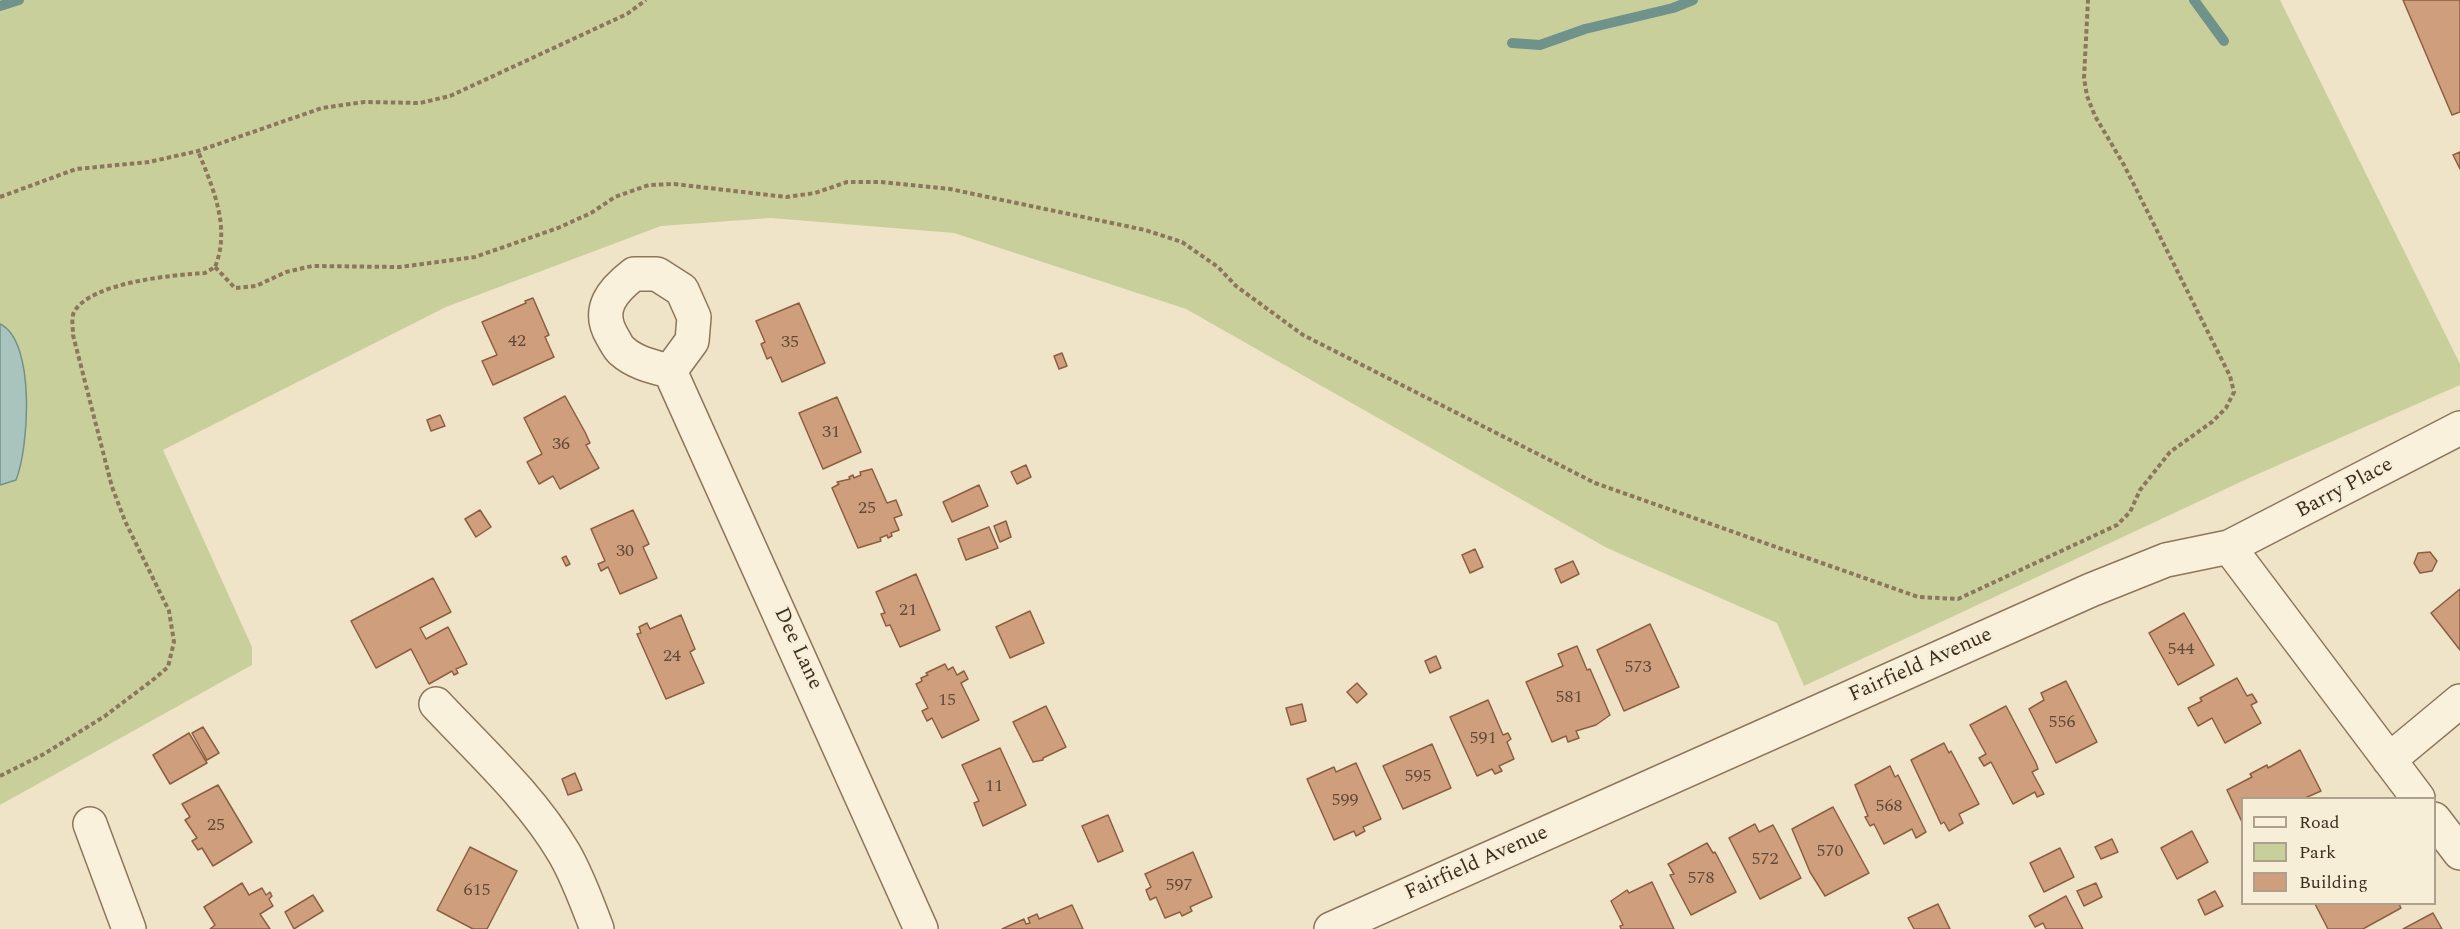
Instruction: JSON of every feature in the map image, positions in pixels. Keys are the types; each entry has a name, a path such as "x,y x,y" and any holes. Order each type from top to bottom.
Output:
{"street":[{"name":"Dee Lane","path":"670,371 921,929"},
{"name":"Barry Place","path":"2229,547 2460,428"},
{"path":"2229,547 2417,797"},
{"name":"Fairfield Avenue","path":"1331,929 2091,590 2166,560 2229,547"},
{"path":"2389,760 2460,701"},
{"path":"436,704 520,794 563,851 579,881 597,929"},
{"path":"2436,822 2460,853"},
{"path":"90,824 129,929"}],"path":[{"path":"0,197 76,169 148,162 198,151 322,108 364,102 420,103 450,96 627,14 646,0"},
{"path":"215,267 235,288 245,289 286,272 312,266 400,267 475,257 558,228 591,213 615,197 649,185 693,186 786,197 815,193 847,182 881,182 950,189 1145,230 1182,242 1218,267 1236,286 1303,335 1595,483 1918,597 1958,599 2117,525 2130,513 2140,490 2170,452 2212,422 2226,408 2234,392 2220,356 2124,165 2095,116 2087,96 2084,78 2088,0"},
{"path":"0,776 44,754 105,716 168,667 174,642 169,611 125,520 112,487 73,335 72,320 74,313 86,299 114,287 205,273 215,267 222,239 220,215 213,188 198,151"}],"green space":[{"path":"0,0 2280,0 2460,364 2460,385 2249,478 1804,686 1777,623 1607,548 1186,309 954,233 771,218 661,226 446,307 163,450 252,647 252,665 0,805"}],"water":[{"path":"0,324 12,334 20,351 24,372 26,421 21,465 16,480 0,485"}],"building":[{"path":"2403,0 2460,0 2460,112 2452,115"},
{"path":"2460,152 2460,169 2453,155"},
{"path":"533,298 549,335 545,337 554,357 493,385 482,361 497,355 482,322"},
{"path":"799,303 825,363 782,382 771,357 767,359 761,344 765,342 756,321"},
{"path":"1062,353 1067,366 1059,369 1054,356"},
{"path":"565,396 585,432 590,443 586,445 599,468 560,489 553,476 539,484 527,462 542,454 524,418"},
{"path":"837,397 861,452 823,469 799,413"},
{"path":"440,415 445,426 431,431 427,420"},
{"path":"1026,465 1031,477 1017,484 1011,472"},
{"path":"872,469 887,503 896,500 902,515 894,518 899,530 891,533 892,536 888,538 887,535 880,538 881,541 858,548 832,488 839,484 837,482 850,479 849,477 853,475 854,478 861,475 860,472"},
{"path":"979,485 988,506 952,522 943,502"},
{"path":"480,510 491,527 476,537 465,519"},
{"path":"633,510 649,544 643,547 657,578 620,594 608,567 601,571 598,564 605,561 591,529"},
{"path":"1006,521 1011,537 1000,542 994,526"},
{"path":"989,527 998,548 966,560 958,539"},
{"path":"1475,549 1483,567 1470,573 1462,555"},
{"path":"2430,552 2437,561 2432,571 2420,573 2414,563 2418,553"},
{"path":"566,556 570,564 566,566 562,558"},
{"path":"1573,561 1579,574 1561,583 1555,569"},
{"path":"916,574 940,630 900,647 890,625 886,626 881,614 885,613 876,592"},
{"path":"433,578 451,612 420,628 426,639 448,627 467,664 456,669 458,673 454,675 452,671 429,684 411,649 376,668 351,621"},
{"path":"2460,589 2460,650 2431,613"},
{"path":"1030,611 1044,643 1010,658 996,627"},
{"path":"2184,613 2214,665 2178,685 2149,633"},
{"path":"681,615 695,649 690,652 704,683 666,699 637,634 641,633 639,627 647,623 650,629"},
{"path":"1650,624 1679,687 1624,711 1597,650"},
{"path":"1577,646 1587,670 1590,669 1610,715 1596,725 1576,731 1579,738 1568,742 1566,736 1552,742 1526,682 1563,666 1558,654"},
{"path":"1436,656 1441,668 1430,673 1425,661"},
{"path":"945,664 948,670 953,667 957,675 964,671 968,679 961,683 979,720 942,738 932,718 927,721 922,711 928,708 916,684 928,675 926,673"},
{"path":"2237,678 2247,696 2252,694 2257,702 2251,705 2261,723 2225,743 2212,718 2198,726 2188,708 2202,701 2200,698"},
{"path":"2066,681 2097,742 2056,763 2029,709 2044,700 2041,693"},
{"path":"1357,683 1367,694 1357,703 1347,692"},
{"path":"1488,700 1503,735 1508,733 1511,739 1507,742 1514,759 1499,766 1502,771 1495,774 1492,769 1477,776 1450,717"},
{"path":"1302,704 1306,721 1291,725 1286,708"},
{"path":"1046,706 1066,747 1043,760 1033,762 1013,722"},
{"path":"2006,706 2036,763 2038,769 2032,772 2044,794 2037,797 2035,792 2013,804 1991,762 1984,766 1979,758 1986,754 1970,725"},
{"path":"203,727 219,753 207,760 192,733"},
{"path":"189,733 207,763 170,784 153,755"},
{"path":"1944,743 1949,753 1951,751 1979,804 1959,814 1963,823 1949,831 1944,822 1941,824 1911,760"},
{"path":"1432,744 1451,788 1403,809 1383,766"},
{"path":"1000,748 1026,805 983,826 974,803 979,801 962,765"},
{"path":"2300,750 2321,791 2307,797 2241,797 2241,820 2227,790 2252,777 2250,774 2267,765 2268,768"},
{"path":"1356,763 1381,819 1363,827 1365,831 1356,836 1354,831 1334,840 1307,779 1334,767 1336,772"},
{"path":"1890,766 1895,777 1898,775 1926,832 1916,838 1912,829 1884,844 1874,824 1870,826 1865,817 1868,816 1855,785"},
{"path":"575,773 582,790 568,795 562,779"},
{"path":"218,785 252,842 213,866 202,848 198,850 192,841 197,838 185,820 190,817 182,804"},
{"path":"1833,807 1869,873 1825,896 1810,872 1792,829"},
{"path":"1108,815 1123,851 1098,862 1082,826"},
{"path":"1755,824 1759,832 1773,825 1801,878 1760,899 1729,838"},
{"path":"2192,831 2208,862 2177,879 2161,848"},
{"path":"2112,839 2118,852 2101,859 2095,847"},
{"path":"1707,843 1713,853 1715,852 1736,892 1691,915 1670,875 1674,874 1668,864"},
{"path":"470,847 517,871 487,929 473,929 437,910"},
{"path":"2060,848 2074,877 2044,892 2030,863"},
{"path":"1193,852 1212,897 1190,907 1192,911 1182,916 1180,912 1165,918 1156,897 1150,900 1146,890 1151,887 1145,874"},
{"path":"1652,882 1674,929 1621,929 1620,926 1623,925 1611,901 1627,890 1629,893"},
{"path":"242,883 249,895 262,888 266,895 270,892 272,896 269,899 273,906 260,914 270,929 210,929 215,925 204,907"},
{"path":"2096,883 2102,897 2084,906 2077,891"},
{"path":"2215,891 2223,906 2205,915 2198,900"},
{"path":"313,895 323,911 294,929 285,912"},
{"path":"2066,896 2083,929 2046,929 2043,923 2035,927 2029,916"},
{"path":"1938,904 1950,929 1914,929 1908,918"},
{"path":"1072,905 1083,929 1002,929 1024,919 1026,924 1030,923 1028,918 1037,914 1039,919"},
{"path":"2316,905 2400,905 2401,908 2363,929 2328,929"},
{"path":"2433,913 2442,929 2403,929"}],"waterway":[{"path":"0,6 19,0"},
{"path":"1512,43 1540,45 1585,29 1673,8 1693,0"},
{"path":"2194,0 2224,41"}]}
